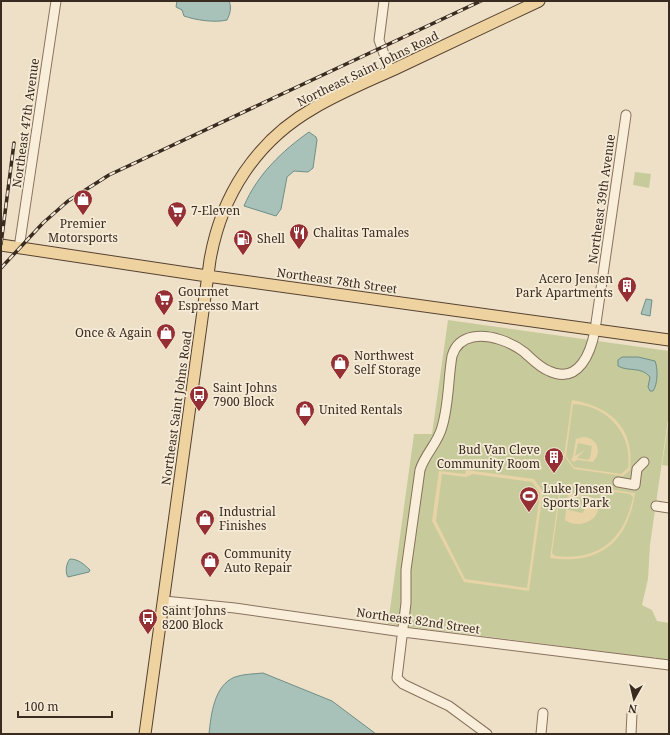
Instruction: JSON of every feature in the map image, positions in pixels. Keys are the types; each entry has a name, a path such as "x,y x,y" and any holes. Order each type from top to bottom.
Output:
{"main road":[{"name":"Northeast Saint Johns Road","path":"145,734 207,276 213,242 228,200 247,167 261,150 276,135 314,108 539,1"},
{"name":"Northeast 78th Street","path":"1,245 207,276 669,340"}],"street":[{"name":"Northeast 47th Avenue","path":"19,248 56,1"},
{"path":"384,1 379,40 390,71"},
{"name":"Northeast 39th Avenue","path":"403,632 406,603 406,570 419,477 424,460 438,438 443,425 454,349 461,341 476,336 504,341 523,351 546,370 563,373 575,369 584,362 591,350 595,330 626,115"},
{"path":"618,482 635,485 637,470 644,462"},
{"path":"656,506 669,508"},
{"name":"Northeast 82nd Street","path":"164,601 235,608 403,632 669,665"},
{"path":"403,632 397,676 398,680 403,684 453,708 487,734"},
{"path":"631,734 632,713"},
{"path":"541,734 543,714"}],"green space":[{"path":"635,172 651,174 649,188 633,185"},
{"name":"Luke Jensen Sports Park","path":"448,320 669,351 669,413 650,545 648,579 642,605 652,610 657,621 669,623 668,660 660,661 655,657 653,660 609,654 607,652 388,624 414,434 432,434"},
{"path":"669,418 669,466 662,465"}],"sand":[{"path":"572,400 586,403 598,408 609,414 618,422 629,442 631,455 630,470 623,476 574,469 564,456","holes":["573,404 597,410 607,416 622,433 626,444 628,468 621,474 574,467 566,456"]},
{"path":"583,437 595,442 598,454 593,462 577,460 574,462 571,460 576,439","holes":["578,443 592,446 590,458 588,460 577,458 585,450 575,456"]},
{"path":"466,470 534,479 543,492 529,591 464,582 432,521 439,471 465,474","holes":["442,474 466,477 473,474 532,482 540,493 527,588 465,579 436,521"]},
{"path":"571,484 635,493 626,525 618,537 609,546 597,553 583,558 568,559 550,558 559,494","holes":["572,486 630,494 633,497 629,512 616,536 607,544 597,551 584,555 571,557 555,556 552,553 560,495"]},
{"path":"568,492 594,498 598,510 591,520 579,524 565,520","holes":["572,496 584,498 584,511 582,513 568,510 570,498 579,506"]}],"water":[{"path":"177,1 229,1 229,15 227,20 211,21 194,19 184,16 182,10 176,7"},
{"path":"309,132 316,137 317,140 313,168 308,172 294,171 287,177 281,209 276,216 244,206 256,184 271,164 289,147"},
{"path":"646,299 652,300 650,316 641,314"},
{"path":"622,357 638,357 655,361 657,376 653,391 650,391 648,387 650,377 643,371 626,369 618,366 618,360"},
{"path":"70,559 76,560 83,564 90,570 89,572 68,577 66,568"},
{"path":"263,673 332,701 376,734 209,734 215,701 222,687 235,677"}],"railway":[{"path":"1,268 43,223 68,201 109,175 481,1"},
{"path":"1,244 14,143"}],"place":[{"name":"Premier Motorsports","path":"83,216"},
{"name":"7-Eleven","path":"177,228"},
{"name":"Chalitas Tamales","path":"299,250"},
{"name":"Shell","path":"243,256"},
{"name":"Acero Jensen Park Apartments","path":"627,303"},
{"name":"Gourmet Espresso Mart","path":"164,316"},
{"name":"Once & Again","path":"166,350"},
{"name":"Northwest Self Storage","path":"340,380"},
{"name":"Saint Johns 7900 Block","path":"199,412"},
{"name":"United Rentals","path":"305,427"},
{"name":"Bud Van Cleve Community Room","path":"554,474"},
{"name":"Luke Jensen Sports Park","path":"529,513"},
{"name":"Industrial Finishes","path":"205,536"},
{"name":"Community Auto Repair","path":"210,578"},
{"name":"Saint Johns 8200 Block","path":"148,635"}]}
